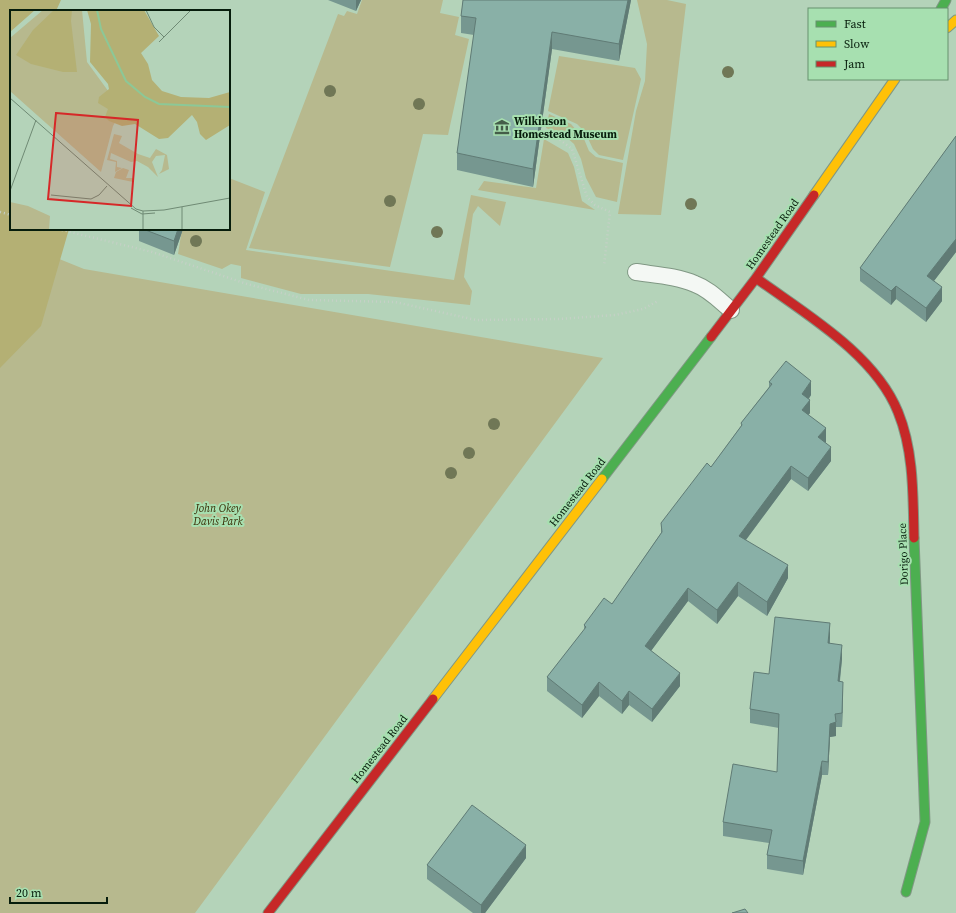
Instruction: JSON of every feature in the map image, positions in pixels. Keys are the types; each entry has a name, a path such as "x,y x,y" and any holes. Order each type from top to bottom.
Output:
{"street":[{"path":"948,27 956,20"},
{"name":"Homestead Road","path":"268,913 756,278 894,80"},
{"name":"Dorigo Place","path":"756,278 840,341 861,359 884,387 897,410 908,446 912,479 925,822 906,892"}],"lane":[{"path":"636,272 676,278 696,284 731,310"}],"path":[{"path":"545,134 559,139 572,149 586,197 595,205 610,212 604,266"},
{"path":"0,212 10,215"},
{"path":"62,230 152,252 247,284 309,300 395,302 476,320 559,319 615,315 643,309 663,299"}],"green space":[{"path":"362,0 443,0 440,13 459,17 455,35 469,39 448,135 423,134 390,267 249,248 338,14 344,16 347,11 357,14"},
{"path":"637,0 667,0 686,4 661,215 618,214 636,111 645,81 647,44"},
{"path":"559,56 635,68 641,79 623,160 599,155 593,149 585,132 577,124 548,111"},
{"path":"549,114 571,124 584,139 589,151 596,157 623,163 617,202 596,197 586,178 581,159 574,144 565,136 546,128"},
{"path":"544,139 568,153 574,167 582,201 595,210 478,190 484,181 536,188"},
{"path":"230,178 265,192 246,250 454,280 471,195 506,202 500,226 478,206 473,214 464,277 472,291 470,305 368,294 301,294 241,278 241,266 231,264 222,269 178,254 182,230 230,230"},
{"name":"John Okey Davis Park","path":"0,235 84,269 603,358 195,913 0,913"}],"shaded area":[{"path":"0,0 61,0 56,10 10,10 10,230 69,230 41,326 0,368"}],"building":[{"path":"463,0 628,0 619,44 552,32 533,169 457,153 476,18 461,16"},
{"path":"956,136 956,239 927,276 942,287 926,308 896,286 891,291 860,268"},
{"path":"146,230 178,230 174,241"},
{"path":"786,361 811,381 802,394 810,400 802,410 826,428 818,437 831,447 808,478 791,466 739,536 788,565 767,602 738,582 717,610 688,588 645,646 680,673 652,709 629,691 622,701 599,682 582,705 547,677 586,627 584,625 604,598 612,604 662,532 661,523 707,463 711,467 742,425 741,423 772,384 769,382"},
{"path":"775,617 830,623 828,643 842,645 838,681 843,682 842,713 835,714 836,722 830,724 828,762 822,761 803,861 767,855 772,830 723,822 733,764 777,772 779,714 750,709 754,672 769,674"},
{"path":"472,805 526,845 481,905 427,865"},
{"path":"745,909 748,913 732,913"}],"traffic: fast":[{"path":"942,8 946,0"},
{"path":"602,479 711,337"},
{"path":"906,892 925,822 914,538"}],"traffic: slow":[{"path":"948,27 956,20"},
{"path":"814,195 894,80"},
{"path":"433,699 602,479"}],"traffic: jam":[{"path":"711,337 756,278 814,195"},
{"path":"756,278 816,320 856,353 887,391 898,412 910,458 914,538"},
{"path":"268,913 433,699"}],"place":[{"name":"Wilkinson Homestead Museum","path":"502,127"}]}
